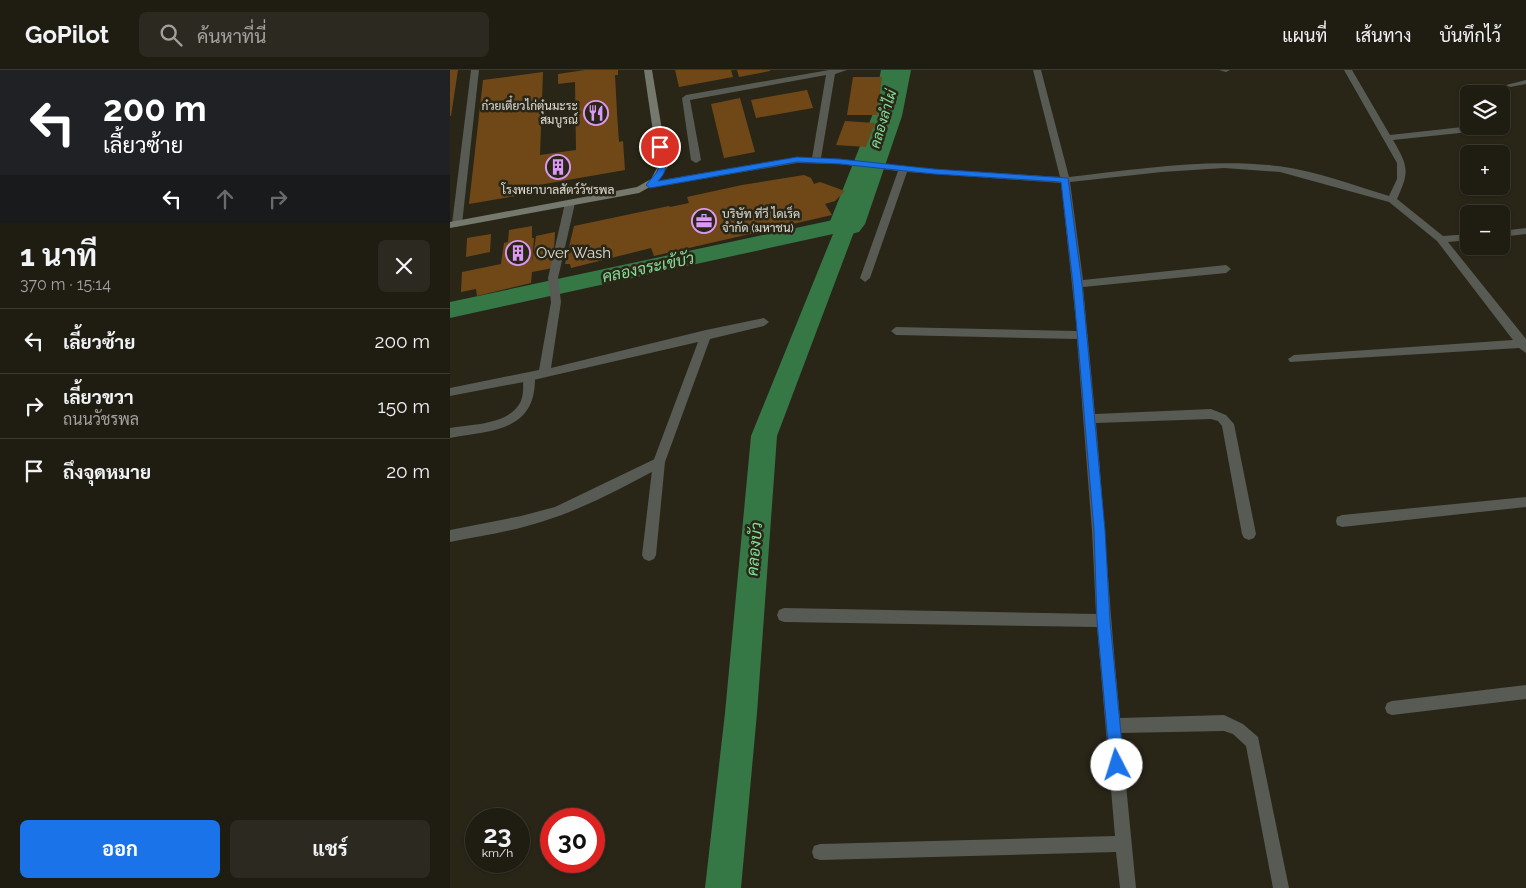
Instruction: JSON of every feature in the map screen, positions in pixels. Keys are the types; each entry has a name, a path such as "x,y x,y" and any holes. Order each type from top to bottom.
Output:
{"main road":[{"path":"454,224 639,190 650,185 661,173 663,166 648,70"}],"street":[{"path":"454,224 475,70"},
{"path":"696,160 686,98 843,70"},
{"path":"1037,70 1065,180 1078,284 1100,530 1103,621 1128,888"},
{"path":"1348,70 1402,163 1402,179 1392,200"},
{"path":"816,160 831,72"},
{"path":"1510,85 1526,82"},
{"path":"1388,138 1460,130"},
{"path":"650,185 797,160 840,161 903,169 1065,180 1162,169 1224,165 1280,169 1392,200 1441,239 1525,345"},
{"path":"865,278 903,169"},
{"path":"544,373 556,302 553,278 570,203"},
{"path":"1510,233 1526,231"},
{"path":"1441,239 1460,238"},
{"path":"1078,284 1226,269"},
{"path":"450,392 529,377 706,334 764,322"},
{"path":"896,331 1082,335"},
{"path":"649,555 660,462 706,334"},
{"path":"1294,359 1525,345"},
{"path":"450,433 504,422 522,410 528,400 529,377"},
{"path":"1089,419 1210,414 1222,418 1228,424 1249,534"},
{"path":"450,536 493,529 544,516 581,501 660,462"},
{"path":"1342,521 1526,502"},
{"path":"784,615 1103,621"},
{"path":"1392,708 1526,692"},
{"path":"1113,726 1224,723 1238,729 1253,742 1281,888"},
{"path":"820,852 1123,844"}],"building":[{"path":"450,70 458,70 451,116 450,116"},
{"path":"585,70 618,70 618,75 615,75 619,142 623,141 625,170 539,185 539,192 469,204 483,80 543,72 540,155 576,150 575,82 558,84 558,74"},
{"path":"675,70 731,70 733,77 679,87"},
{"path":"737,70 770,70 770,71 739,77"},
{"path":"853,77 882,77 877,115 847,115"},
{"path":"807,90 813,108 756,118 751,100"},
{"path":"740,98 755,152 724,158 711,104"},
{"path":"845,121 875,123 866,147 836,145"},
{"name":"บริษัท ทีวี ไดเร็ค จำกัด (มหาชน)","path":"804,175 811,178 814,184 820,182 845,191 835,201 825,204 832,215 654,256 651,248 571,268 570,264 565,264 574,226 689,203 687,197 742,185"},
{"name":"Over Wash","path":"532,226 532,238 534,238 532,264 536,236 555,232 553,268 532,272 531,283 477,296 476,289 461,292 462,272 501,264 504,243 508,242 509,230"},
{"path":"491,234 490,252 466,257 467,238"}],"waterway":[{"name":"คลองลำไผ่","path":"847,224 887,116 896,70"},
{"name":"คลองบัว","path":"450,310 847,224 764,436 741,713 723,888"}],"place":[{"name":"ก๋วยเตี๋ยวไก่ตุ๋นมะระ สมบูรณ์","path":"596,113"},
{"name":"โรงพยาบาลสัตว์วัชรพล","path":"558,167"},
{"name":"บริษัท ทีวี ไดเร็ค จำกัด (มหาชน)","path":"704,221"},
{"name":"Over Wash","path":"518,253"}],"route":[{"path":"660,147 663,166 661,173 650,185 797,160 840,161 934,172 1065,180 1078,284 1100,530 1103,621 1117,765"}],"water label":[{"name":"คลองจระเข้บัว","path":"648,267"}]}
